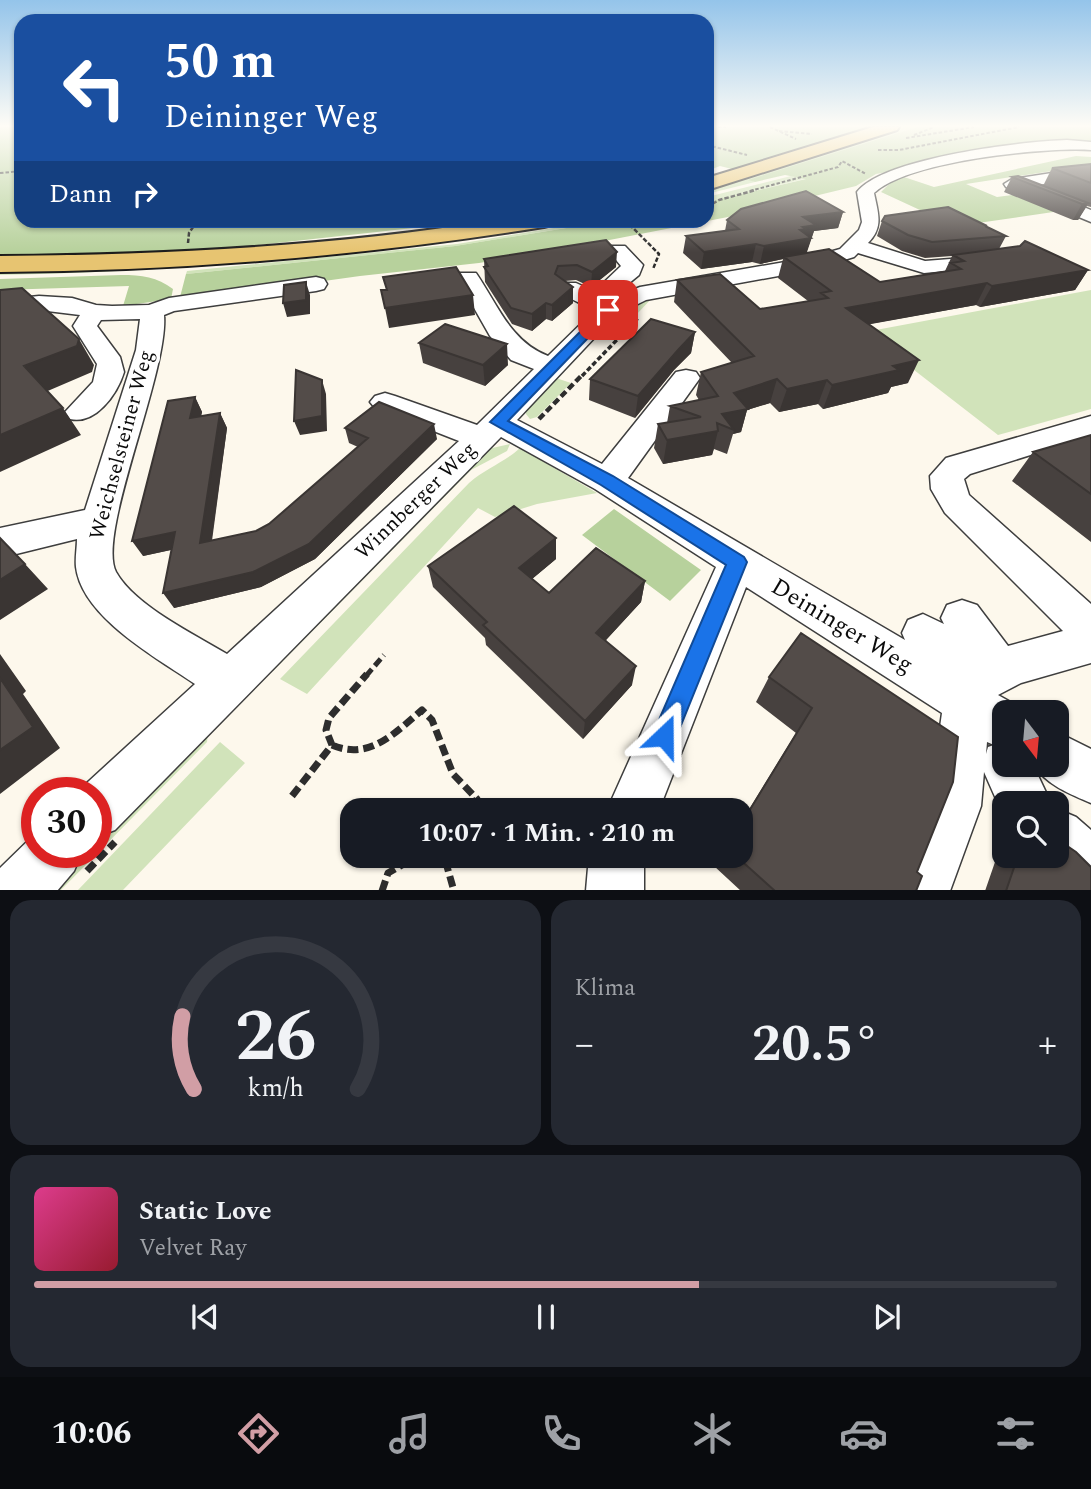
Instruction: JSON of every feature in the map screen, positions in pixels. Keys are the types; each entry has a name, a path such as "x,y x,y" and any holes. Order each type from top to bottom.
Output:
{"main road":[{"path":"714,182 757,169"},
{"path":"0,264 135,262 250,255 410,240 490,228"}],"street":[{"path":"923,169 879,180 865,191 871,222 860,235 924,267 1002,260"},
{"path":"1091,172 1012,183 1091,217"},
{"name":"Winnberger Weg","path":"112,795 615,306 640,294 829,260 847,253 860,235"},
{"path":"615,306 610,287 631,270 632,265 618,250"},
{"path":"829,260 859,275"},
{"path":"468,278 499,331 520,354 552,367"},
{"path":"0,307 61,305 94,312 152,312 169,305 316,284"},
{"path":"568,288 615,306"},
{"path":"80,412 109,380 111,369 107,358 89,338 85,326 94,312"},
{"name":"Weichselsteiner Weg","path":"152,312 153,328 149,350 93,549 95,567 102,583 119,604 144,626 230,681"},
{"path":"607,481 686,378"},
{"name":"Deininger Weg","path":"385,402 489,430 607,481 992,714"},
{"path":"1091,426 958,466 947,476 948,489 957,504 1091,631"},
{"path":"0,543 100,520"},
{"path":"638,798 737,562"},
{"path":"942,626 992,711"},
{"path":"1016,700 1091,643"},
{"path":"921,890 992,723"},
{"path":"1069,764 1091,778"},
{"path":"1069,847 1091,868"},
{"path":"18,890 39,868"},
{"path":"615,890 616,868"}],"path":[{"path":"714,203 832,169"},
{"path":"857,169 879,180"},
{"path":"384,655 329,718 326,730 332,745 350,752 367,748 388,737 422,710 432,720 453,774 476,798"},
{"path":"292,796 332,745"},
{"path":"382,890 388,873 397,868"},
{"path":"447,868 454,890"}],"green space":[{"path":"0,169 14,169 14,228 413,228 149,257 0,258"},
{"path":"772,169 786,169 750,180 755,182 714,192 714,187"},
{"path":"785,169 907,169 876,174 856,186 714,220 714,200 806,179 785,175 755,182 748,180"},
{"path":"1019,169 1068,169 966,184 997,197 1020,194 1060,211 971,224 961,229 881,192 890,183 904,177 934,187"},
{"path":"791,176 808,178 714,200 714,195"},
{"path":"505,228 540,228 365,252 219,265 0,275 0,270"},
{"path":"566,228 455,246 186,274 187,271 457,244"},
{"path":"566,228 671,228 479,263 179,301 186,274 455,246"},
{"path":"121,275 155,279 173,289 171,299 123,306 129,286 0,290 0,279"},
{"path":"1091,290 1091,409 998,435 865,332"},
{"path":"653,297 618,334 601,330 629,306"},
{"path":"556,378 571,383 537,417 530,419 526,409"},
{"path":"510,444 507,451 471,470 273,671 267,665 488,449"},
{"path":"520,448 597,493 537,504 495,517 478,508 307,694 280,679 469,483"},
{"path":"614,509 701,570 670,601 582,535"},
{"path":"208,733 207,742 112,838 112,820"},
{"path":"220,742 245,763 123,890 78,890 99,868 112,868 112,855"},
{"path":"63,868 83,868 61,890 42,890"}],"building":[{"path":"1053,169 1091,169 1091,183"},
{"path":"1018,176 1088,203 1082,204 1012,177"},
{"path":"806,191 843,212 803,217 816,225 800,230 811,238 704,252 686,236 739,229 727,220 741,209"},
{"path":"948,207 1006,236 932,242 908,235 882,221 885,216"},
{"path":"606,240 617,252 592,272 577,265 558,266 555,274 573,287 552,305 546,303 532,314 511,308 484,267 488,266 484,259"},
{"path":"1025,241 1088,270 992,286 987,283 846,308 919,360 893,366 899,370 832,385 827,380 787,389 777,379 734,393 748,409 722,414 734,430 717,423 718,431 667,440 658,424 701,417 670,406 718,396 701,372 754,356 677,280 720,274 760,309 828,298 821,293 831,291 784,257 829,249 880,282 961,269 951,263 964,261 953,255 1020,246"},
{"path":"456,267 473,295 385,308 381,290 387,290 383,277"},
{"path":"306,282 306,300 283,303 284,285"},
{"path":"22,288 79,339 77,346 24,366 63,408 0,435 0,290"},
{"path":"651,319 695,332 638,396 590,379"},
{"path":"445,324 507,344 483,365 419,343"},
{"path":"296,370 322,380 322,416 294,421"},
{"path":"195,397 190,418 220,413 200,543 256,531 269,524 368,438 345,428 379,402 434,424 309,544 253,572 163,593 175,532 132,541 168,401"},
{"path":"1091,435 1091,494 1033,452"},
{"path":"514,506 556,538 519,568 549,593 596,548 645,581 596,633 636,666 585,721 483,625 487,622 428,566"},
{"path":"0,538 25,564 0,580"},
{"path":"801,633 958,737 953,782 917,872 922,876 916,890 774,890 749,868 753,868 753,805 812,708 769,677"},
{"path":"0,678 33,727 0,750"},
{"path":"1069,847 1091,867 1091,890 1006,890 1014,868 1069,868"}],"route":[{"path":"608,310 498,422 607,481 737,562 664,736"}]}
